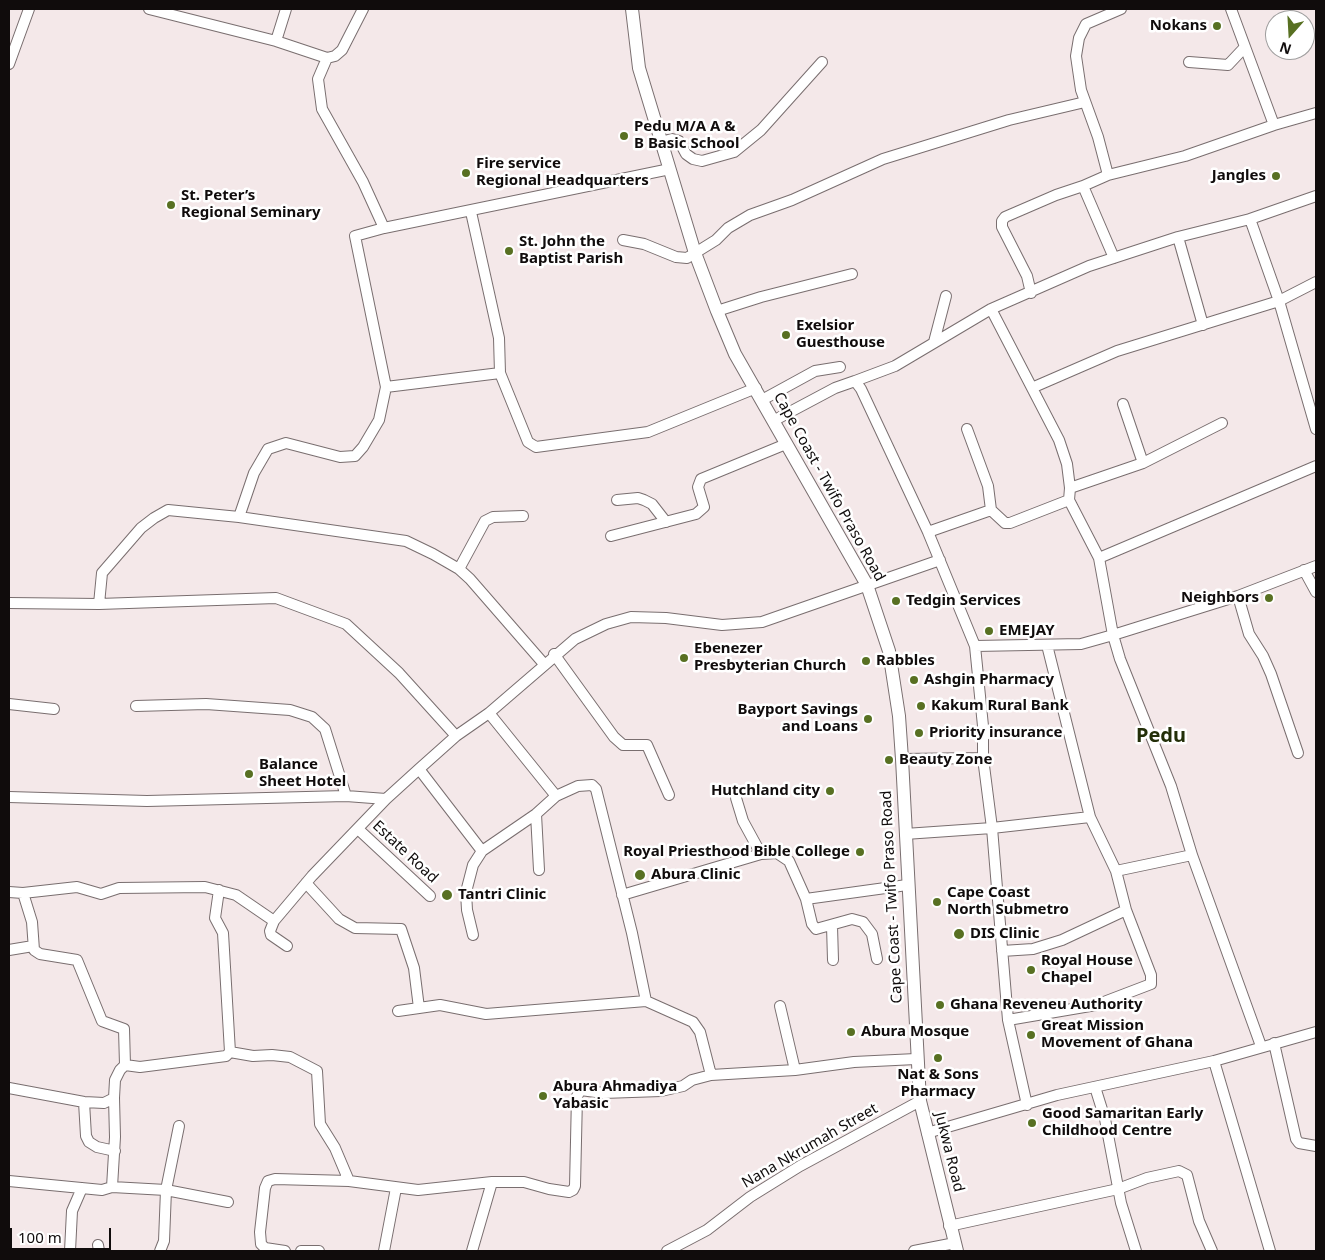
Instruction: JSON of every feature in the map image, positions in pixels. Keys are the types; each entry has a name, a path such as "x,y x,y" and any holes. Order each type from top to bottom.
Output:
{"main road":[{"name":"Cape Coast - Twifo Praso Road","path":"632,9 639,68 695,254 717,312 735,354 866,585 889,651 899,716 902,759 916,1060"},
{"name":"Jukwa Road","path":"916,1060 920,1101 949,1226 956,1247"}],"street":[{"path":"9,64 29,9"},
{"path":"149,9 276,41 327,58 335,56 342,50 363,9"},
{"path":"276,41 286,9"},
{"path":"1108,175 1098,136 1085,102 1077,68 1079,38 1086,24 1121,9"},
{"path":"1231,9 1274,125"},
{"path":"1189,62 1228,65 1244,48"},
{"path":"327,58 318,79 322,109 363,182 384,228"},
{"path":"661,142 672,139 679,140 686,154 693,159 702,161 734,152 760,130 822,62"},
{"path":"623,240 644,244 676,257 687,258 716,240 728,228 750,215 792,200 883,159 1009,120 1085,102"},
{"path":"1031,293 1027,276 1002,227 1002,221 1005,217 1108,175 1185,156 1274,125 1316,113"},
{"path":"239,517 254,473 268,449 286,443 340,457 355,456 363,447 379,420 386,388 354,236 384,228 470,212 670,169"},
{"path":"1083,186 1114,258"},
{"path":"773,422 834,388 895,366 991,309 1089,266 1178,237 1250,219 1316,196"},
{"path":"470,212 499,338 500,373 528,442 536,447 648,432 759,394 815,371 840,367"},
{"path":"1250,219 1279,301 1316,429"},
{"path":"1178,237 1203,325"},
{"path":"717,312 761,297 852,274"},
{"path":"1034,387 1117,351 1279,301 1316,282"},
{"path":"934,342 946,296"},
{"path":"991,309 1034,387 1059,440 1067,464 1070,488 1069,500 1099,558 1113,634 1120,659 1171,786 1192,855 1261,1046"},
{"path":"386,388 500,373"},
{"path":"854,381 861,389 928,532 975,646 983,726 983,758 992,828 1008,1020 1027,1105"},
{"path":"1123,404 1143,462"},
{"path":"1070,488 1143,462 1222,423"},
{"path":"967,428 988,486 991,510 1006,523 1069,500"},
{"path":"611,536 696,514 702,510 704,503 698,483 707,475 786,444"},
{"path":"1099,558 1316,466"},
{"path":"617,500 638,498 644,500 652,504 666,522"},
{"path":"99,604 102,573 128,542 154,518 168,510 239,517 406,541 459,569 544,664"},
{"path":"928,532 991,510"},
{"path":"459,569 485,521 492,517 523,516"},
{"path":"287,946 270,933 274,921 306,884 386,799 456,736 489,713 554,654 575,639 606,624 631,617 666,618 722,626 755,623 825,602 866,585 940,560"},
{"path":"975,646 1086,643 1238,596 1316,566"},
{"path":"1304,570 1316,592"},
{"path":"1238,596 1249,634 1263,656 1271,674 1298,753"},
{"path":"9,603 99,604 276,598 346,624 399,673 456,736"},
{"path":"1008,1020 1096,1005 1151,984 1151,975 1126,910 1116,872 1090,817 1047,645"},
{"path":"554,654 614,736 623,745 647,745 669,795"},
{"path":"9,704 54,709"},
{"path":"136,706 206,704 290,710 312,717 325,729 346,796"},
{"path":"489,713 556,796"},
{"path":"902,759 983,758"},
{"path":"419,769 482,851"},
{"path":"473,935 467,910 466,892 473,865 482,851 536,814 556,796 588,784 596,789 632,933 646,1001"},
{"path":"9,797 147,801 346,796 386,799"},
{"path":"736,798 743,821 761,854"},
{"path":"536,814 539,870"},
{"path":"905,834 992,828 1090,817"},
{"name":"Estate Road","path":"358,829 430,896"},
{"path":"622,895 761,854 776,853 789,861 806,899 812,924 816,929 852,919 863,922 872,934 877,959"},
{"path":"1116,872 1192,855"},
{"path":"306,884 339,919 355,928 401,929 414,968 419,1008"},
{"path":"806,899 907,885"},
{"path":"9,892 23,893 77,887 101,894 119,888 192,886 236,895 274,921"},
{"path":"219,890 215,918 222,934 230,1052"},
{"path":"23,893 32,922 34,950 40,954 78,960 102,1021 124,1029 125,1065 116,1076 114,1098 115,1151 112,1187"},
{"path":"1002,952 1033,950 1062,940 1126,910"},
{"path":"832,926 833,960"},
{"path":"9,950 33,946"},
{"path":"398,1011 440,1005 486,1014 646,1001 693,1022 697,1026 711,1076"},
{"path":"780,1006 795,1070"},
{"path":"927,1132 1095,1087 1214,1061 1261,1046 1316,1032"},
{"path":"1274,1043 1296,1139 1299,1143 1316,1146"},
{"path":"125,1065 140,1067 226,1056 230,1052"},
{"path":"230,1052 253,1056 272,1055 290,1058 317,1071 320,1124 335,1148 349,1181"},
{"path":"284,1251 265,1248 261,1244 260,1232 266,1183 275,1179 349,1181 418,1190 492,1182 524,1182 568,1192 573,1190 575,1186 576,1096 581,1090 603,1093 661,1090 683,1086 692,1080 711,1076 795,1070 854,1062 916,1060"},
{"path":"1214,1061 1270,1251"},
{"path":"1095,1087 1105,1119 1118,1189 1136,1251"},
{"path":"9,1088 104,1104 114,1098"},
{"name":"Nana Nkrumah Street","path":"667,1251 707,1230 750,1197 800,1166 920,1101"},
{"path":"84,1102 86,1136 89,1142 97,1147 115,1151"},
{"path":"160,1251 164,1241 166,1190 179,1126"},
{"path":"949,1226 1118,1189 1147,1178 1179,1171 1187,1175 1199,1221 1212,1251"},
{"path":"9,1181 102,1190 112,1187 166,1190 228,1202"},
{"path":"472,1251 492,1182"},
{"path":"70,1251 72,1212 82,1188"},
{"path":"384,1251 396,1188"},
{"path":"164,1241 171,1251"},
{"path":"914,1251 956,1247"},
{"path":"301,1251 319,1251"}],"place":[{"name":"Nokans","path":"1217,26"},
{"name":"Pedu M/A A & B Basic School","path":"624,136"},
{"name":"Fire service Regional Headquarters","path":"466,173"},
{"name":"Jangles","path":"1276,176"},
{"name":"St. Peter’s Regional Seminary","path":"171,205"},
{"name":"St. John the Baptist Parish","path":"509,251"},
{"name":"Exelsior Guesthouse","path":"786,335"},
{"name":"Neighbors","path":"1269,598"},
{"name":"Tedgin Services","path":"896,601"},
{"name":"EMEJAY","path":"989,631"},
{"name":"Ebenezer Presbyterian Church","path":"684,658"},
{"name":"Rabbles","path":"866,661"},
{"name":"Ashgin Pharmacy","path":"914,680"},
{"name":"Kakum Rural Bank","path":"921,706"},
{"name":"Bayport Savings and Loans","path":"868,719"},
{"name":"Priority insurance","path":"919,733"},
{"name":"Beauty Zone","path":"889,760"},
{"name":"Balance Sheet Hotel","path":"249,774"},
{"name":"Hutchland city","path":"830,791"},
{"name":"Royal Priesthood Bible College","path":"860,852"},
{"name":"Abura Clinic","path":"640,875"},
{"name":"Tantri Clinic","path":"447,895"},
{"name":"Cape Coast North Submetro","path":"937,902"},
{"name":"DIS Clinic","path":"959,934"},
{"name":"Royal House Chapel","path":"1031,970"},
{"name":"Ghana Reveneu Authority","path":"940,1005"},
{"name":"Abura Mosque","path":"851,1032"},
{"name":"Great Mission Movement of Ghana","path":"1031,1035"},
{"name":"Nat & Sons Pharmacy","path":"938,1058"},
{"name":"Abura Ahmadiya Yabasic","path":"543,1096"},
{"name":"Good Samaritan Early Childhood Centre","path":"1032,1123"}],"district":[{"name":"Pedu","path":"1161,736"}]}
